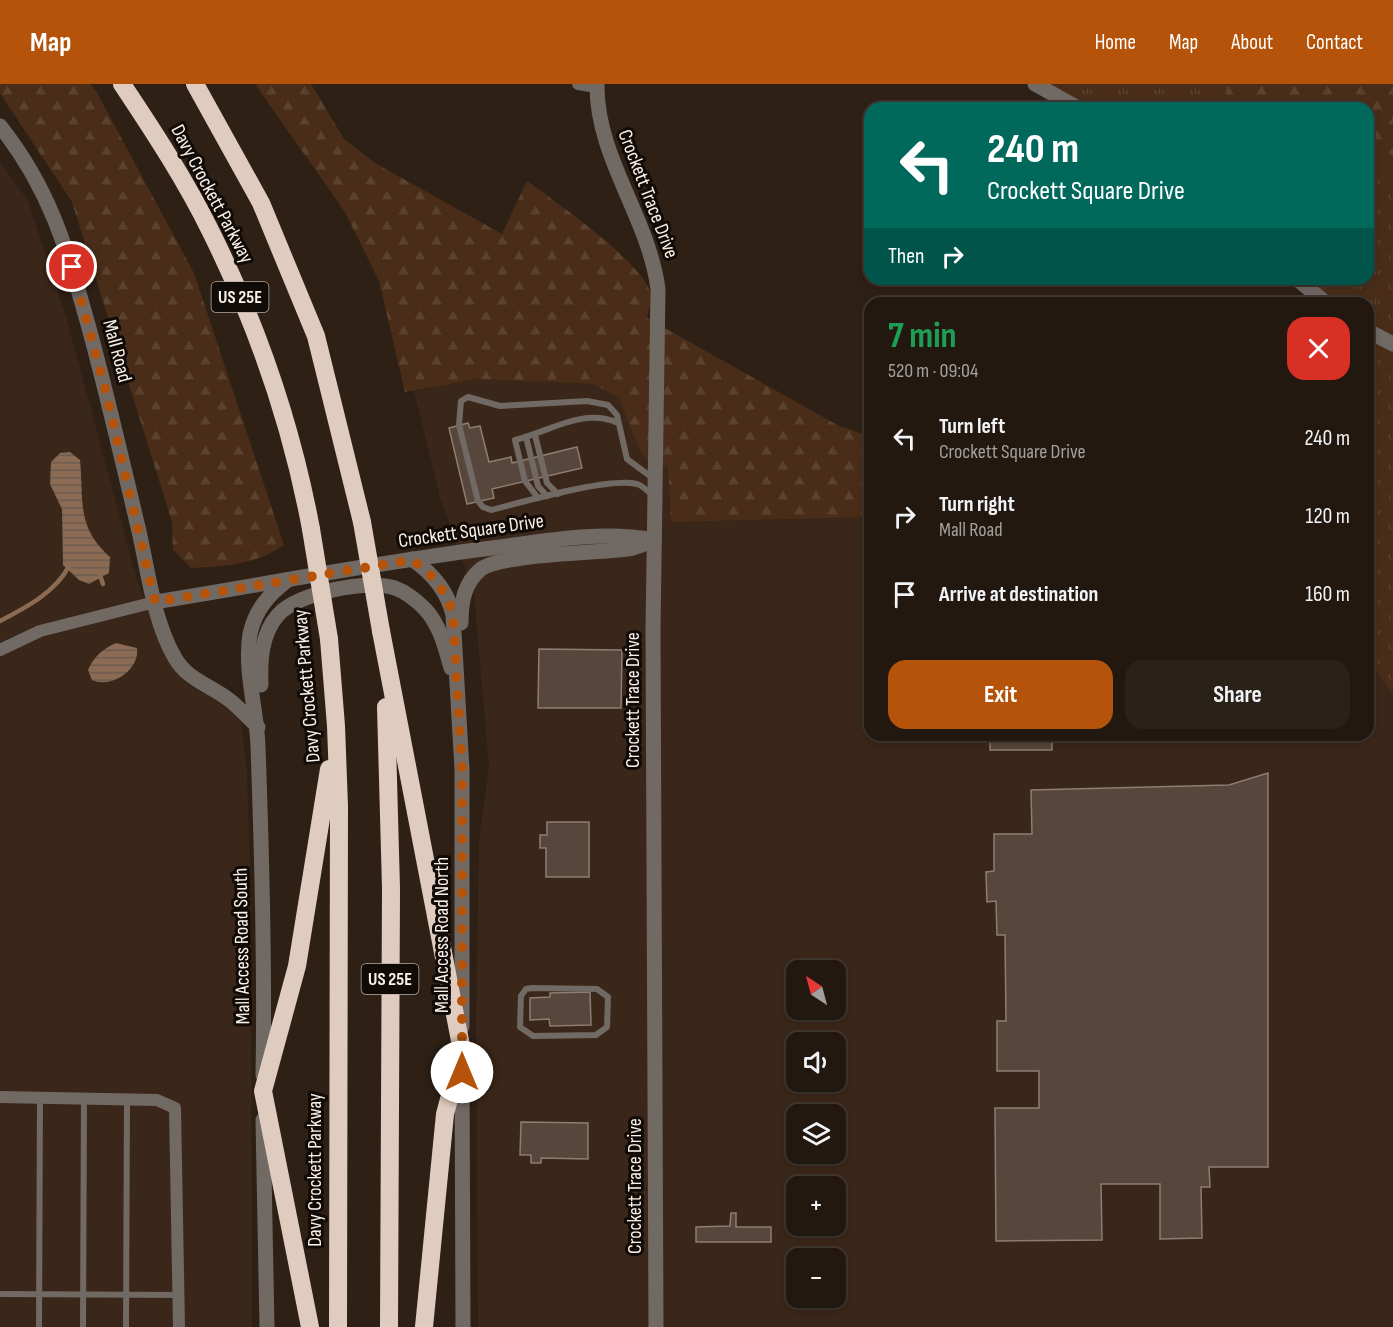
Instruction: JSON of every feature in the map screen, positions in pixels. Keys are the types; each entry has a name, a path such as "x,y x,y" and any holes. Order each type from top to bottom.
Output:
{"highway":[{"name":"Davy Crockett Parkway","path":"122,84 168,156 211,231 236,286 280,406 311,529 329,639 336,726 339,882 338,1327"},
{"name":"Davy Crockett Parkway","path":"195,84 261,203 316,336 362,522 381,631 388,753 391,888 389,1327"},
{"path":"381,631 462,1051 445,1114 424,1327"},
{"path":"310,1327 262,1091 297,966 336,726"}],"street":[{"path":"578,84 597,85"},
{"path":"1035,84 1067,102"},
{"name":"Crockett Trace Drive","path":"597,85 601,128 657,276 654,497 656,1327"},
{"name":"Mall Road","path":"0,126 32,169 52,208 66,247 105,388 155,602 169,646 181,667 192,678 228,699 258,727"},
{"path":"1304,285 1319,297"},
{"path":"1374,334 1393,344"},
{"name":"Crockett Square Drive","path":"0,650 40,631 155,602 412,560 599,536 630,536 654,540"},
{"name":"Crockett Square Drive","path":"459,691 462,599 465,589 483,568 498,562 631,549 654,540"},
{"name":"Mall Access Road North","path":"412,560 432,576 451,605 459,691 464,865 463,1327"},
{"name":"Mall Access Road South","path":"268,1324 262,1091 265,965 258,727 250,673 250,635 264,600 288,580"},
{"path":"258,727 261,697 260,667 264,642 276,616 308,596 380,586 404,592 433,619 459,691"},
{"path":"0,1097 128,1099 166,1102 178,1113 179,1327"}],"lane":[{"path":"654,497 639,485 627,483 547,496 491,510 483,507 478,501 459,425 461,401 468,397 500,406 587,401 608,405 617,415 627,459 655,479"},
{"path":"538,498 525,481 515,440 590,416 604,416 618,423"},
{"path":"535,435 547,483 558,494"},
{"path":"526,437 538,486 547,496"},
{"path":"516,1027 519,1032 533,1036 596,1035 607,1027 608,997 597,989 526,989 521,996 520,1011 520,1027 525,1033"},
{"path":"39,1327 40,1098"},
{"path":"83,1327 84,1098"},
{"path":"126,1327 128,1099"},
{"path":"0,1294 179,1295"}],"shaded area":[{"path":"0,162 28,201 67,320 136,577 154,624 174,670 187,684 219,702 241,722 247,772 251,923 252,1327 0,1327"},
{"path":"478,379 594,384 619,398 668,465 671,522 864,517 864,741 1374,741 1374,669 1393,694 1393,1327 478,1327 476,1025 479,840 489,767 474,594 440,497 414,391"},
{"path":"70,452 80,460 82,501 87,524 99,546 110,557 109,573 89,584 79,580 63,565 62,509 50,484 51,462 60,453"},
{"path":"116,643 137,648 134,663 129,670 116,679 108,682 92,680 88,670 93,661 103,650"}],"green space":[{"path":"0,84 90,84 96,91 194,273 284,545 273,552 251,561 191,568 173,550 172,522 72,202 0,93"},
{"path":"255,84 311,84 344,139 375,163 502,234 527,181 595,232 630,263 651,294 647,318 839,426 864,434 864,517 671,522 668,465 655,467 640,451 619,398 594,384 478,379 405,392 379,281 345,212"},
{"path":"1035,84 1226,84 1226,102 1067,102"},
{"path":"1226,84 1393,84 1393,170 1374,159 1374,102 1226,102"},
{"path":"1374,159 1393,170 1393,694 1374,669 1374,340 1376,337 1374,336 1374,297 1319,297 1304,285 1374,285"}],"building":[{"path":"468,423 470,428 480,426 489,462 511,457 512,463 577,447 582,468 492,489 494,498 467,504 449,428"},
{"path":"539,649 622,650 621,708 538,708"},
{"path":"990,741 1052,741 1052,750 990,750"},
{"path":"1268,773 1268,1167 1209,1167 1210,1187 1201,1187 1202,1238 1160,1239 1160,1184 1101,1184 1102,1240 996,1241 995,1108 1039,1108 1039,1071 997,1071 997,1021 1006,1021 1005,935 997,935 996,901 987,902 986,872 994,871 994,834 1032,834 1031,790 1229,785"},
{"path":"547,822 589,822 589,877 546,877 546,848 540,848 540,835 547,835"},
{"path":"590,992 591,1025 550,1026 549,1019 530,1020 530,998 550,997 550,993"},
{"path":"521,1122 588,1123 588,1159 541,1158 541,1163 531,1163 531,1155 520,1155"},
{"path":"731,1213 736,1213 736,1227 771,1227 771,1242 696,1242 696,1227 730,1226"}],"waterway":[{"path":"0,621 29,605 48,591 69,566"},
{"path":"100,575 103,584"}],"route":[{"path":"72,267 105,388 155,602 412,560 432,576 451,605 458,680 462,769 464,865 462,1072"}]}
